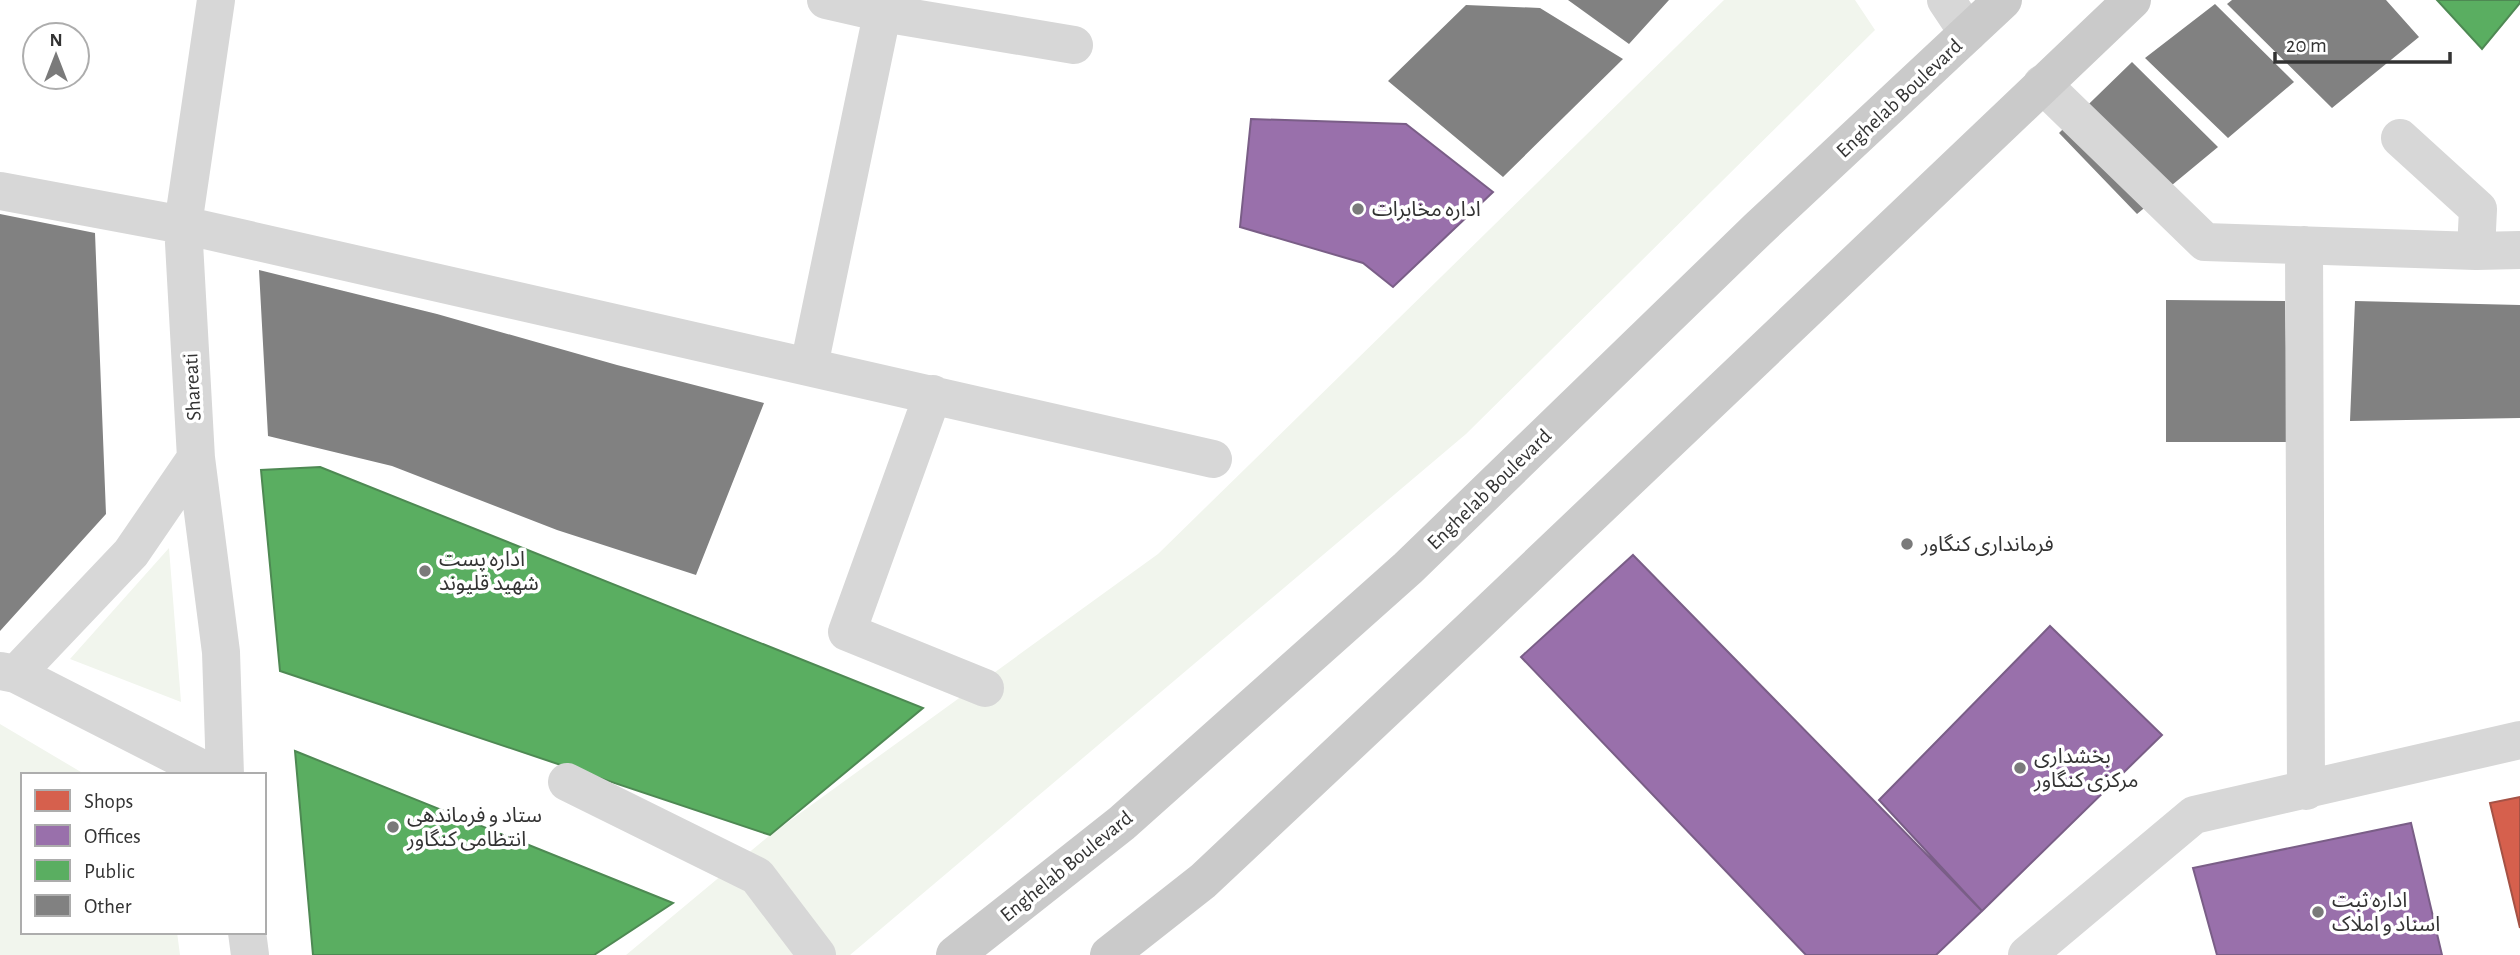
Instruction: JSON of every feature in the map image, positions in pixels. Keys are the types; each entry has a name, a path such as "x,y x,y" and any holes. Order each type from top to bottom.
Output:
{"main road":[{"name":"Enghelab Boulevard","path":"955,955 1122,822 1408,568 1758,229 2003,0"},
{"path":"1109,955 1213,872 2132,0"}],"street":[{"name":"Shareati","path":"216,0 183,225 196,458 221,652 225,773"},
{"path":"826,0 884,6 1074,45"},
{"path":"1946,0 1968,33"},
{"path":"809,366 884,6"},
{"path":"2042,84 2205,242 2476,251 2520,250"},
{"path":"2400,138 2478,209 2476,251"},
{"path":"0,191 183,225 1213,458"},
{"path":"2304,245 2306,790"},
{"path":"933,394 847,632 985,688"},
{"path":"196,458 131,553 8,672 210,773"},
{"path":"2027,955 2194,815 2520,740"},
{"path":"567,782 757,876 817,955"},
{"path":"247,934 250,955"}],"shaded area":[{"path":"1724,0 1855,0 1875,30 1466,434 850,955 626,955 770,835 1158,554"},
{"path":"169,548 181,702 70,659"},
{"path":"0,724 83,773 21,773 21,934 177,934 180,955 0,955"}],"building: Shops":[{"path":"2520,797 2520,928 2490,803"}],"building: Offices":[{"name":"اداره مخابرات","path":"1251,119 1406,124 1493,192 1393,287 1363,263 1240,227"},
{"path":"1633,555 1982,911 1936,955 1806,955 1521,657"},
{"name":"بخشداری مرکزی کنگاور","path":"2050,626 2162,735 1982,911 1879,800"},
{"name":"اداره ثبت اسناد و املاک","path":"2411,823 2442,955 2217,955 2193,868"}],"building: Public":[{"path":"2437,0 2520,0 2520,3 2482,49"},
{"name":"اداره پست شهید قلیوند","path":"320,467 923,708 770,835 280,671 261,470"},
{"name":"ستاد و فرماندهی انتظامی کنگاور","path":"295,751 673,903 594,955 313,955"}],"building: Other":[{"path":"1568,0 1669,0 1629,44"},
{"path":"2232,0 2386,0 2419,37 2332,108 2227,4"},
{"path":"2215,4 2294,82 2228,138 2145,58"},
{"path":"1466,5 1540,8 1623,59 1503,177 1388,81"},
{"path":"2132,62 2218,147 2137,214 2059,133"},
{"path":"0,214 95,233 106,514 0,631"},
{"path":"259,270 437,314 764,403 696,575 557,530 392,466 268,436"},
{"path":"2166,300 2285,301 2288,442 2166,442"},
{"path":"2355,301 2520,305 2520,418 2350,421"}],"place":[{"name":"اداره مخابرات","path":"1358,209"},
{"name":"فرمانداری کنگاور","path":"1907,544"},
{"name":"اداره پست شهید قلیوند","path":"425,571"},
{"name":"بخشداری مرکزی کنگاور","path":"2020,768"},
{"name":"ستاد و فرماندهی انتظامی کنگاور","path":"393,827"},
{"name":"اداره ثبت اسناد و املاک","path":"2318,912"}]}
